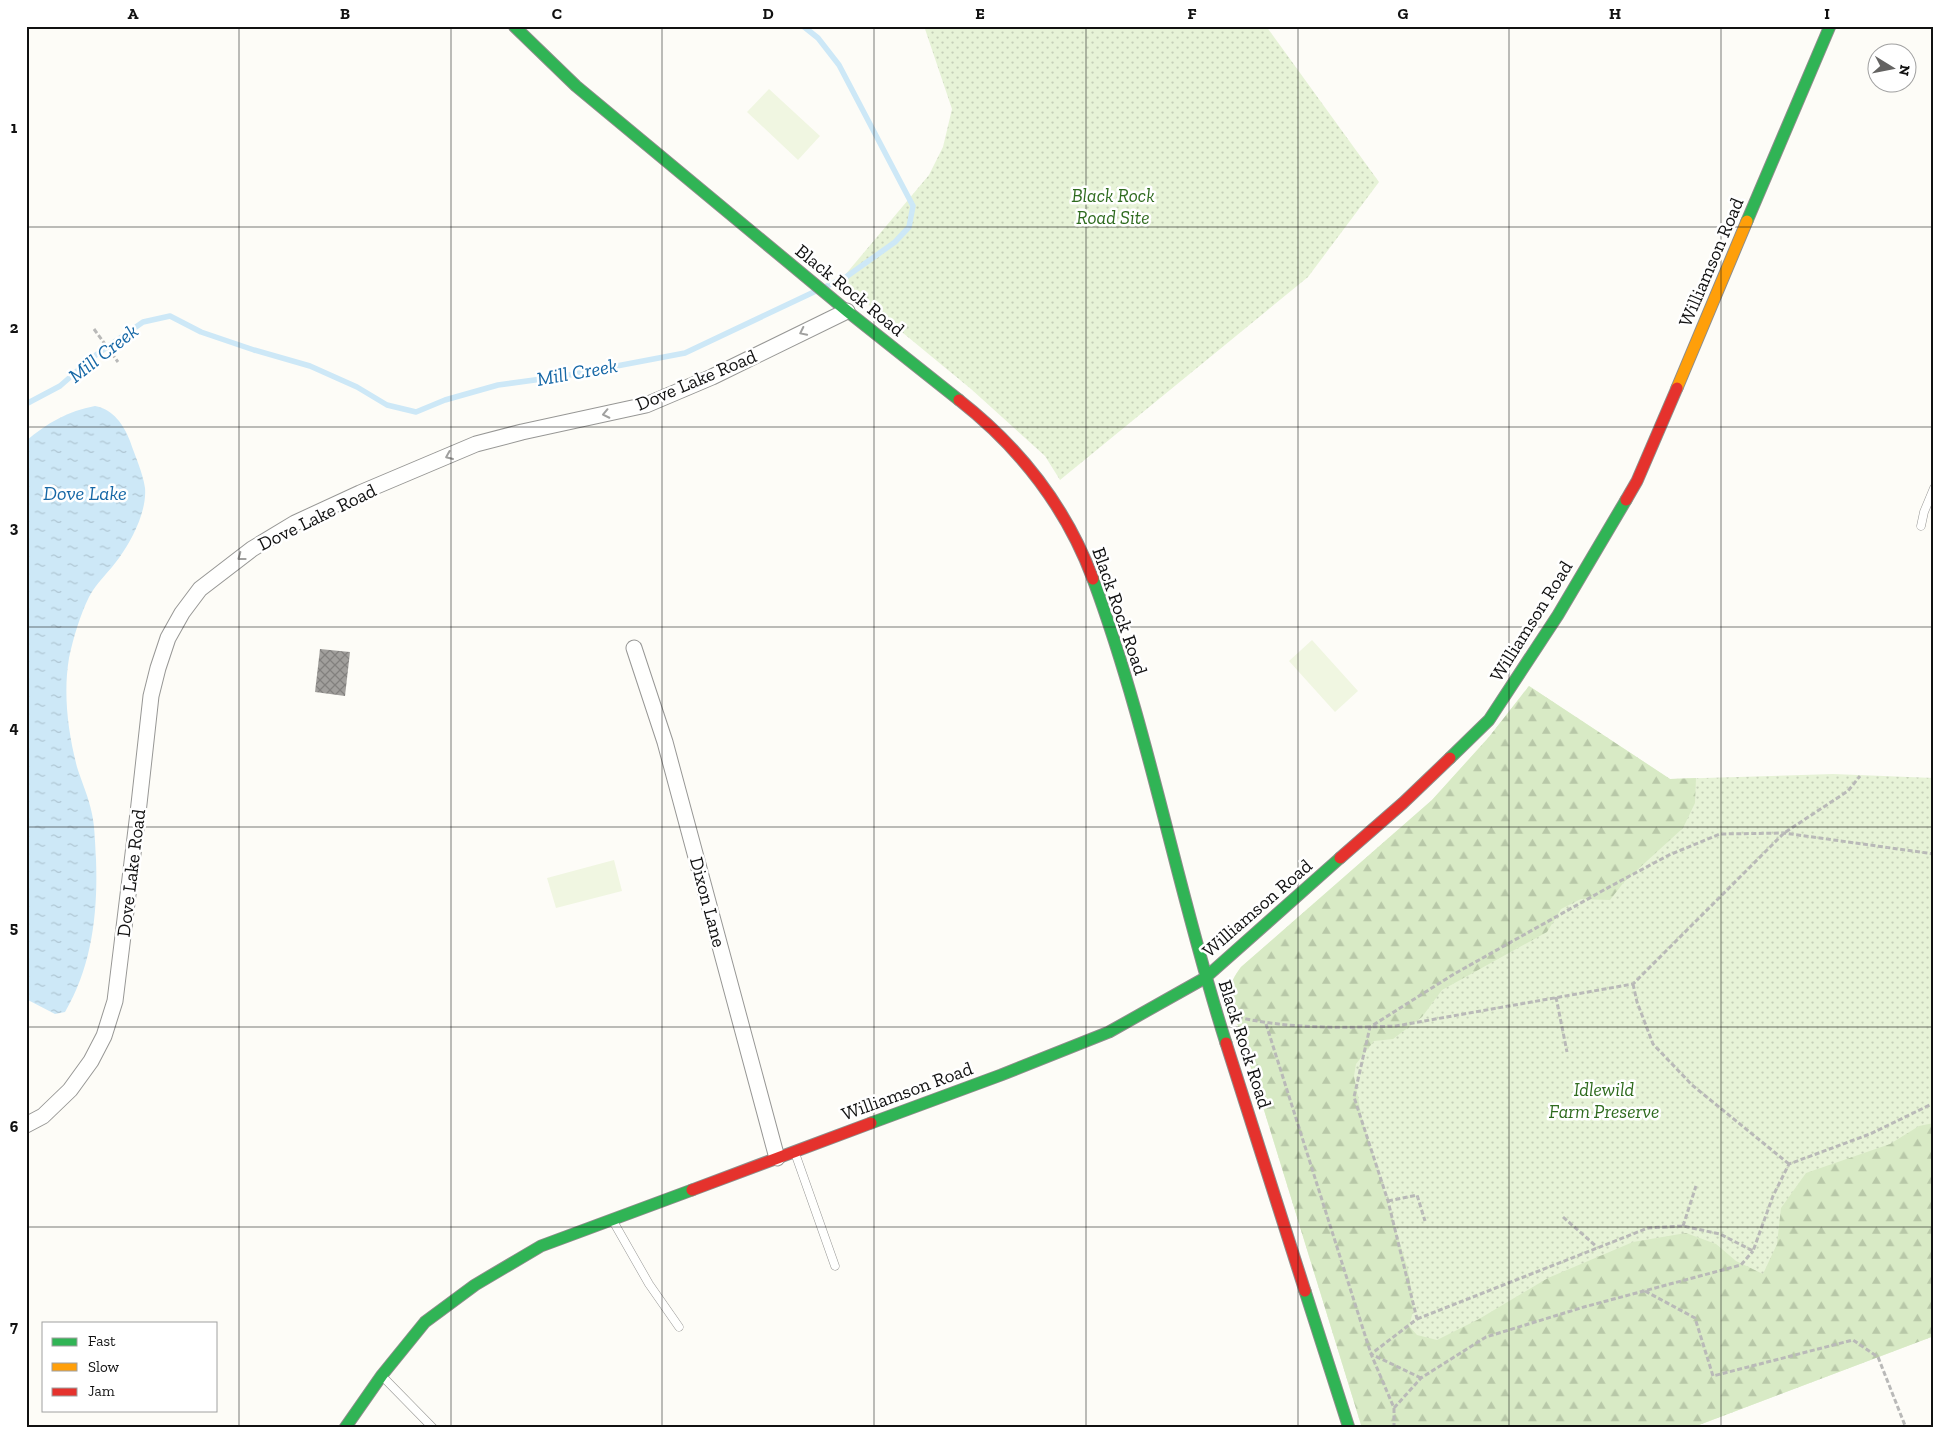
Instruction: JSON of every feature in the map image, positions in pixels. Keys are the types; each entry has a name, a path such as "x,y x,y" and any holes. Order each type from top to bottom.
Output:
{"street":[{"name":"Black Rock Road","path":"514,26 576,86 812,282 971,409 1001,436 1033,471 1058,508 1077,542 1106,614 1126,679 1205,978 1349,1428"},
{"name":"Williamson Road","path":"345,1428 382,1375 425,1322 475,1285 541,1246 1001,1075 1109,1032 1205,978 1403,803 1488,720 1558,616 1637,481 1830,26"},
{"name":"Dove Lake Road","path":"26,1126 43,1116 70,1090 91,1061 104,1036 115,1001 151,696 168,638 200,589 252,549 295,524 360,493 476,444 522,432 646,406 712,377 847,310"},
{"name":"Dixon Lane","path":"634,648 665,742 777,1158"}],"lane":[{"path":"1921,526 1924,512 1934,488"},
{"path":"794,1151 835,1266"},
{"path":"612,1219 649,1284 679,1327"},
{"path":"382,1375 433,1428"}],"path":[{"path":"94,330 118,362"},
{"path":"1216,1012 1266,1024 1396,1026 1633,984 1784,833 1848,791 1860,776"},
{"path":"1417,1319 1388,1202 1354,1097 1370,1027 1454,974 1611,886 1669,855 1720,834 1784,833 1934,854"},
{"path":"1633,984 1637,1002 1653,1044 1692,1085 1789,1164"},
{"path":"1556,997 1567,1052"},
{"path":"1266,1024 1371,1354 1394,1408 1394,1428"},
{"path":"1394,1408 1421,1378 1486,1337 1584,1307 1741,1265 1753,1251 1773,1196 1789,1164 1870,1134 1934,1103"},
{"path":"1683,1226 1696,1186"},
{"path":"1388,1202 1417,1195 1425,1221"},
{"path":"1563,1217 1596,1247"},
{"path":"1371,1354 1417,1319 1648,1228 1683,1226 1720,1234 1753,1251"},
{"path":"1645,1291 1695,1318 1713,1376 1853,1340 1878,1357 1906,1428"},
{"path":"1371,1354 1421,1378"}],"green space":[{"name":"Black Rock Road Site","path":"924,26 1266,26 1379,182 1308,277 1060,480 1045,456 971,389 840,281 929,175 943,147 952,109"},
{"path":"769,89 820,136 798,160 747,112"},
{"path":"1312,640 1358,691 1335,712 1289,661"},
{"name":"Idlewild Farm Preserve","path":"1529,686 1670,779 1833,774 1934,778 1934,1336 1691,1428 1362,1428 1231,1003 1230,988 1241,967 1432,800 1489,737"},
{"path":"1529,686 1670,779 1696,778 1695,803 1683,828 1624,882 1610,900 1581,899 1561,909 1547,932 1442,990 1422,1017 1393,1039 1374,1041 1356,1064 1354,1076 1362,1119 1408,1270 1414,1308 1409,1326 1417,1335 1437,1340 1479,1319 1548,1278 1633,1242 1686,1233 1716,1244 1736,1261 1763,1274 1777,1244 1781,1208 1806,1173 1890,1144 1919,1126 1934,1123 1934,1336 1691,1428 1362,1428 1231,1003 1230,988 1241,967 1432,800 1489,737"},
{"path":"614,860 622,891 556,908 547,878"}],"water":[{"name":"Dove Lake","path":"95,406 107,410 125,429 143,476 145,497 138,525 129,543 89,597 77,627 69,658 66,685 67,713 77,767 93,819 96,899 91,938 82,976 65,1012 55,1014 26,999 26,441 58,419 76,411"}],"building":[{"path":"320,649 350,652 345,696 315,692"}],"waterway":[{"name":"Mill Creek","path":"803,26 818,38 839,65 913,206 909,227 895,242 846,277 825,287"},
{"name":"Mill Creek","path":"26,404 60,386 93,357 143,322 170,316 201,332 310,366 357,387 387,405 416,412 445,400 498,385 564,376 685,353 816,291"}],"traffic: fast":[{"path":"514,26 576,86 847,311 959,400"},
{"path":"1747,221 1830,26"},
{"path":"1450,758 1489,720 1558,615 1626,500"},
{"path":"1093,579 1131,694 1192,927 1226,1043"},
{"path":"871,1123 1001,1075 1109,1032 1205,978 1340,858"},
{"path":"345,1428 382,1375 425,1322 475,1285 541,1246 692,1190"},
{"path":"1305,1291 1349,1428"}],"traffic: slow":[{"path":"1677,388 1747,221"}],"traffic: jam":[{"path":"1626,500 1637,481 1677,388"},
{"path":"959,400 981,418 1021,458 1038,480 1055,503 1069,527 1093,579"},
{"path":"1340,858 1403,803 1450,758"},
{"path":"1226,1043 1305,1291"},
{"path":"692,1190 871,1123"}]}
